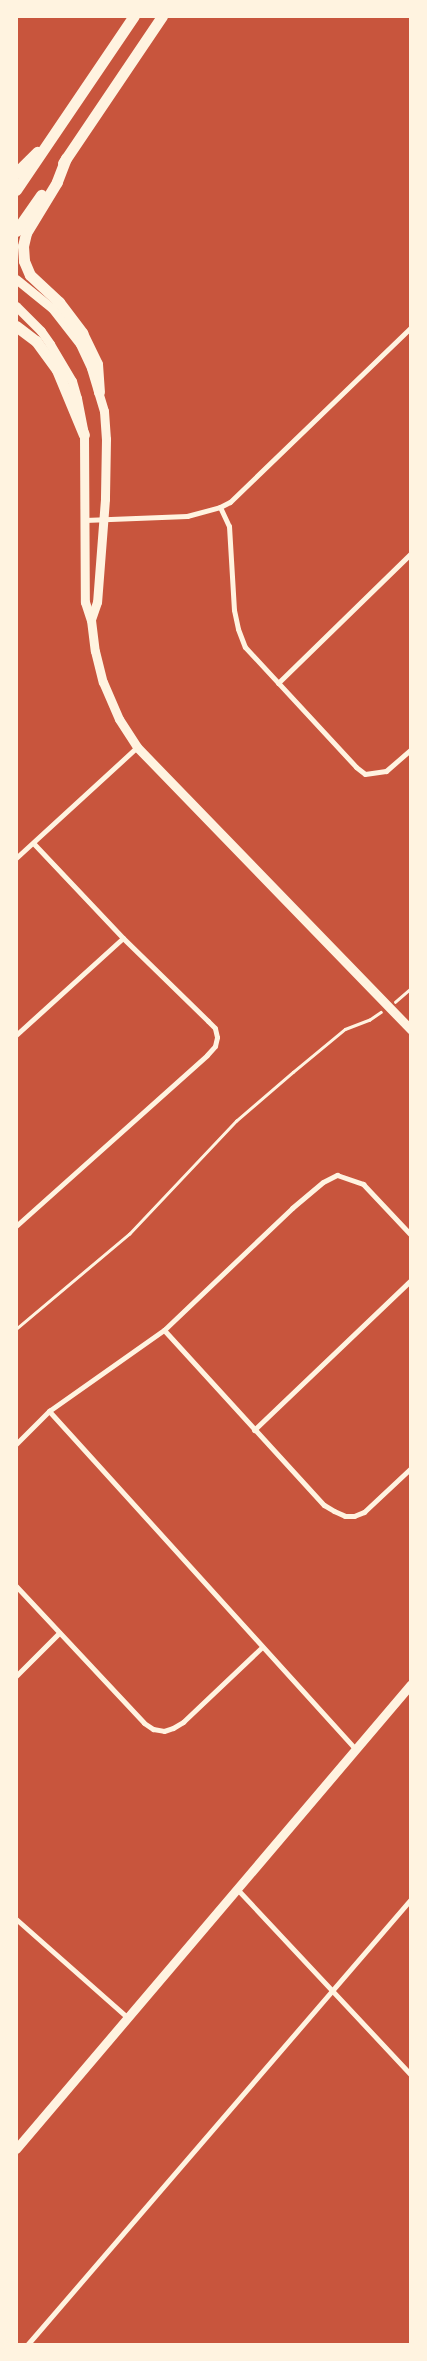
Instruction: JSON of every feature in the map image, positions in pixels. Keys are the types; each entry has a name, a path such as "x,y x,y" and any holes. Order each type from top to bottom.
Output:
{"main road":[{"path":"16,190 134,16"},
{"path":"16,231 162,16"},
{"path":"16,174 27,161 47,145"},
{"path":"66,158 57,182 26,233 23,246 24,261 30,275 58,302 82,333 97,364 100,392"},
{"path":"16,326 36,341 57,370 84,435"}],"street":[{"path":"16,279 42,299 66,324 80,344 100,392 106,425 103,519 97,602 91,620"},
{"path":"16,306 41,331 64,365 77,398 84,435 86,602 103,682 119,719 137,747 411,1030"},
{"path":"84,520 187,516 220,507 241,493 411,327"},
{"path":"220,507 229,526 234,610 238,629 245,647 356,767 365,774 386,772 411,749"},
{"path":"278,683 411,554"},
{"path":"16,858 34,844 137,747"},
{"path":"16,1226 215,1046 217,1037 214,1028 122,938 34,844"},
{"path":"16,1035 122,938"},
{"path":"16,1444 49,1412 164,1330 292,1208 323,1182 337,1175 363,1184 411,1235"},
{"path":"254,1430 411,1280"},
{"path":"164,1330 324,1505 345,1516 354,1516 364,1512 410,1471"},
{"path":"49,1412 354,1748"},
{"path":"16,1586 144,1723 153,1729 164,1731 174,1728 183,1722 262,1647"},
{"path":"16,1676 59,1633"},
{"path":"16,2150 238,1890 354,1748 411,1684"},
{"path":"238,1890 332,1993 411,2075"},
{"path":"27,2345 411,1899"},
{"path":"16,1920 128,2018"}],"path":[{"path":"16,1329 129,1234 236,1121 292,1072 345,1029 370,1020 411,988"}]}
